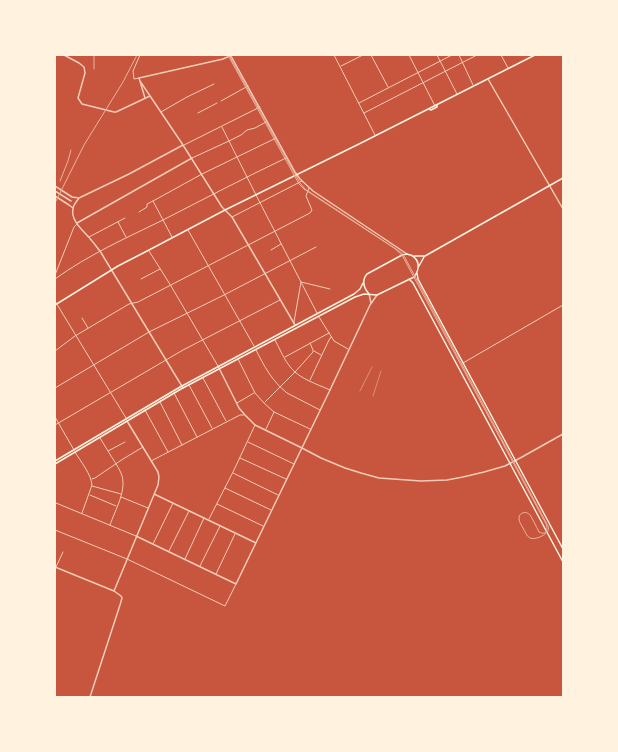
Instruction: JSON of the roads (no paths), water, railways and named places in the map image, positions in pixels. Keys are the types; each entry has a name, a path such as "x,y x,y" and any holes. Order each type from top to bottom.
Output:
{"main road":[{"path":"56,304 112,270 225,210 429,109 431,110 437,107 436,105 535,55"},
{"path":"55,461 75,451 126,419 145,410 182,387 203,377 218,367 238,358 295,325 355,297 364,294 377,295 409,279 417,272 425,256 563,178"},
{"path":"55,464 126,419 182,387 255,348 297,328 354,294 360,289 366,274 402,254 425,256"},
{"path":"411,255 416,259 419,266"},
{"path":"417,272 418,280 563,549"},
{"path":"409,279 413,282 563,562"},
{"path":"363,283 369,294"}],"street":[{"path":"64,55 84,67 85,73 78,98 82,104 118,112 150,96"},
{"path":"140,55 133,71 134,79 223,59 231,55 287,158 302,181 309,188 407,254"},
{"path":"334,55 376,136"},
{"path":"340,66 362,55"},
{"path":"371,55 388,88"},
{"path":"409,55 436,105"},
{"path":"437,55 458,94"},
{"path":"359,103 452,55"},
{"path":"458,55 474,86"},
{"path":"364,113 477,55"},
{"path":"501,55 508,68"},
{"path":"139,78 145,98"},
{"path":"488,78 563,209"},
{"path":"140,81 192,158 222,207 232,217 297,328"},
{"path":"160,112 214,84"},
{"path":"221,101 248,86"},
{"path":"198,113 216,103"},
{"path":"182,387 100,251 77,223 73,215 72,208 79,198 260,107"},
{"path":"55,274 77,223 192,158 268,121"},
{"path":"222,127 246,177 328,333 334,341 350,349"},
{"path":"139,212 147,207 147,204 202,174 276,138"},
{"path":"55,279 100,251 246,177 287,158"},
{"path":"232,217 302,181"},
{"path":"55,186 72,197 79,198"},
{"path":"55,351 75,336 131,303 138,302 171,286 312,212 306,196 309,188"},
{"path":"55,191 71,201"},
{"path":"55,196 72,208"},
{"path":"67,204 71,201 72,197"},
{"path":"153,201 173,238"},
{"path":"89,237 125,218"},
{"path":"118,222 126,238"},
{"path":"188,230 266,370 279,387 286,393 320,410"},
{"path":"271,250 281,244"},
{"path":"55,388 149,332 316,247"},
{"path":"149,250 218,367 239,408 255,424 321,458 345,468 395,480 447,480 481,473 510,464 563,434"},
{"path":"141,278 160,269"},
{"path":"301,282 330,288"},
{"path":"294,323 301,282"},
{"path":"369,294 371,300 370,305"},
{"path":"55,530 127,559 225,606 370,305 377,295"},
{"path":"55,426 183,350 281,300"},
{"path":"55,301 158,472 158,485 114,591"},
{"path":"463,363 563,305"},
{"path":"82,318 88,328"},
{"path":"284,357 328,333"},
{"path":"309,380 331,338"},
{"path":"275,339 284,357 295,372 330,390"},
{"path":"310,344 313,351 321,355"},
{"path":"264,403 295,372 313,351"},
{"path":"238,358 255,393 264,403 274,412 311,429"},
{"path":"203,377 226,422"},
{"path":"188,385 212,429"},
{"path":"174,393 197,437"},
{"path":"237,403 255,393"},
{"path":"160,401 182,445"},
{"path":"145,410 168,452"},
{"path":"266,430 274,412"},
{"path":"151,461 240,415 245,415"},
{"path":"55,418 91,479 92,485 82,514"},
{"path":"208,520 240,458 255,424"},
{"path":"99,437 122,474 123,483 121,494 110,525"},
{"path":"108,451 125,442"},
{"path":"247,442 294,464"},
{"path":"91,479 95,478 143,447"},
{"path":"240,458 287,480"},
{"path":"232,473 279,495"},
{"path":"92,485 121,494"},
{"path":"55,487 55,502 136,536 236,584"},
{"path":"224,488 272,511"},
{"path":"154,494 256,543"},
{"path":"89,495 117,506"},
{"path":"120,497 148,508"},
{"path":"153,544 173,503"},
{"path":"217,503 264,527"},
{"path":"169,552 189,511"},
{"path":"185,559 205,518"},
{"path":"200,567 220,526"},
{"path":"216,574 236,533"},
{"path":"63,552 56,567 114,591 122,598 90,697"}],"lane":[{"path":"360,390 372,367"},
{"path":"373,396 381,371"}],"tram line":[{"path":"228,55 299,184 304,189 394,248 402,255 545,522 547,529 544,533 539,532 528,513 523,513 520,515 519,519 521,524 530,538 537,538 544,535 549,529 548,526 403,254 399,251 305,189 300,183 229,55"}],"railway":[{"path":"94,55 94,69"},
{"path":"55,203 84,145 123,82 137,55"},
{"path":"60,181 71,150"}]}
